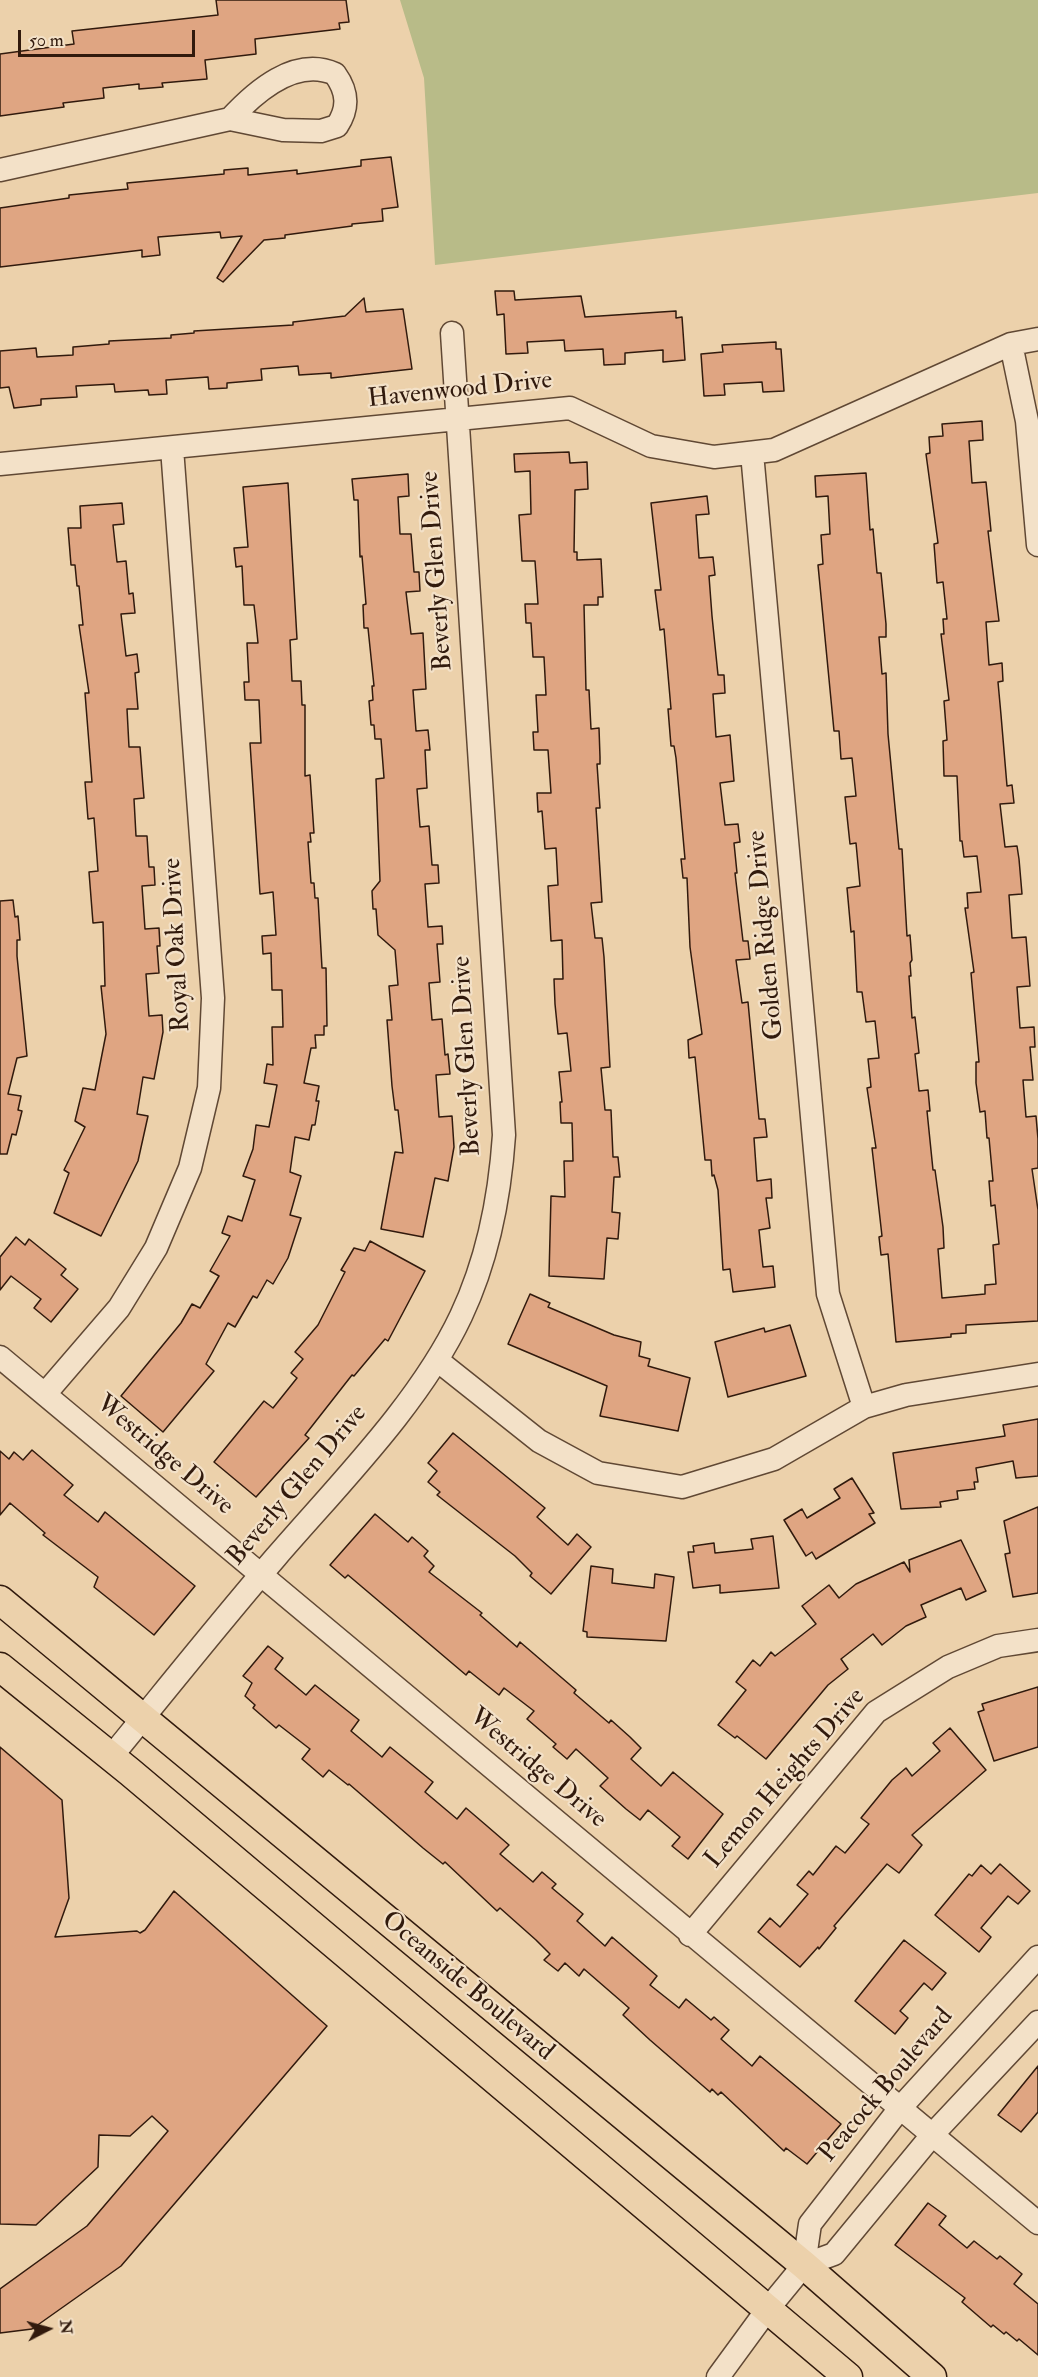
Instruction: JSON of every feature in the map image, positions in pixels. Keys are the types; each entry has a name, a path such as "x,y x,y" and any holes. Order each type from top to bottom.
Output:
{"main road":[{"name":"Oceanside Boulevard","path":"0,1600 804,2265 932,2377"},
{"name":"Oceanside Boulevard","path":"0,1667 111,1757 848,2377"}],"street":[{"path":"0,171 230,119 283,130 321,131 337,126 345,114 345,98 335,74 323,69 305,69 286,75 250,98 230,119"},
{"name":"Beverly Glen Drive","path":"111,1757 261,1574 378,1438 437,1360 462,1315 484,1251 502,1173 504,1135 452,333"},
{"name":"Havenwood Drive","path":"0,464 570,408 651,446 714,457 752,453 774,450 1011,344 1038,339"},
{"path":"1011,344 1027,421 1038,545"},
{"name":"Royal Oak Drive","path":"45,1394 119,1308 156,1248 190,1168 209,1088 213,998 172,448"},
{"name":"Golden Ridge Drive","path":"752,453 828,1294 864,1407"},
{"name":"Westridge Drive","path":"0,1357 1038,2223"},
{"path":"437,1360 539,1441 598,1473 682,1487 774,1459 864,1407 906,1395 1038,1374"},
{"name":"Lemon Heights Drive","path":"690,1935 876,1712 948,1666 998,1646 1038,1640"},
{"name":"Peacock Boulevard","path":"804,2265 810,2224 901,2107 1038,1957"},
{"path":"718,2377 767,2310 804,2265 834,2254 933,2134 1038,2022"}],"green space":[{"path":"400,0 1038,0 1038,193 435,265 424,78"}],"building":[{"path":"216,0 346,0 349,22 339,23 340,29 255,39 256,54 205,60 207,79 162,83 163,87 139,89 139,84 103,88 104,98 63,103 64,107 0,116 0,54 74,44 72,31 218,15"},
{"path":"391,157 398,207 382,209 383,221 352,224 352,226 264,240 223,282 217,278 242,236 221,238 220,232 158,237 160,255 142,257 142,250 0,267 0,208 69,198 69,195 128,189 127,183 224,174 224,170 248,168 248,175 297,170 297,174 361,166 361,160"},
{"path":"495,291 514,291 515,300 581,296 585,317 676,311 676,318 682,317 685,360 663,362 663,350 625,353 625,364 604,365 603,349 565,351 564,340 527,342 528,353 506,354 504,314 497,315"},
{"path":"364,298 366,312 403,309 412,369 331,378 331,373 299,375 298,366 261,369 262,380 227,383 227,388 209,389 208,377 166,380 167,394 149,395 148,390 115,392 114,384 76,386 77,397 41,399 41,405 14,408 9,387 0,388 0,351 36,348 37,357 73,355 73,347 109,344 109,341 171,338 171,335 194,333 194,331 293,325 293,322 345,316"},
{"path":"776,342 776,349 781,349 784,391 763,392 762,382 724,384 725,395 704,396 701,354 723,352 722,345"},
{"path":"982,421 983,440 969,441 972,483 986,482 991,531 988,531 999,621 986,622 989,665 1002,663 1003,681 998,682 1007,786 1012,785 1014,803 1000,804 1005,847 1017,846 1022,894 1009,895 1012,938 1026,937 1030,986 1017,987 1020,1028 1034,1027 1035,1047 1030,1047 1033,1080 1023,1080 1026,1117 1036,1116 1038,1139 1038,1168 1032,1169 1038,1210 1038,1321 966,1325 966,1333 951,1334 951,1337 896,1342 888,1254 881,1255 879,1237 882,1236 872,1148 876,1148 867,1088 871,1087 868,1059 879,1058 875,1021 866,1022 862,992 857,992 854,931 851,932 847,888 860,886 856,843 850,844 845,797 856,796 852,758 841,759 839,731 834,731 818,565 823,564 821,535 830,534 828,496 816,497 815,476 866,473 870,530 873,529 877,573 881,573 886,624 886,637 879,637 882,674 886,673 888,734 899,849 902,849 907,936 910,935 912,960 910,963 911,976 909,976 912,1018 915,1017 919,1053 915,1054 919,1091 928,1090 930,1111 927,1111 933,1170 935,1170 943,1227 944,1248 938,1249 942,1298 985,1294 985,1285 996,1284 993,1245 999,1244 995,1205 991,1206 989,1181 993,1181 989,1138 987,1138 985,1111 980,1112 976,1083 976,1062 979,1062 971,973 974,972 965,908 968,908 967,893 981,892 977,856 964,857 962,841 960,841 957,776 944,776 943,741 947,740 944,701 949,700 941,634 944,634 943,619 947,619 943,582 937,583 934,544 938,543 926,454 930,453 929,437 943,436 942,424"},
{"path":"569,452 570,463 587,462 588,489 575,490 574,552 577,552 577,560 601,559 603,597 598,597 598,605 584,605 586,690 589,690 591,729 599,728 600,764 597,764 600,808 596,808 602,902 591,903 595,938 602,938 604,957 610,1067 601,1068 605,1110 611,1110 613,1157 618,1157 620,1177 614,1177 612,1212 620,1213 618,1239 607,1238 604,1279 549,1276 551,1196 565,1197 564,1161 573,1161 572,1123 561,1123 560,1102 562,1102 559,1072 571,1071 567,1033 558,1034 555,1004 554,979 563,979 562,940 551,941 548,886 558,885 556,848 545,849 542,811 538,812 537,793 551,793 548,750 534,750 533,732 538,732 536,695 546,695 544,657 533,657 531,623 526,623 525,604 538,604 535,561 522,561 519,515 531,514 530,471 515,472 514,454"},
{"path":"408,474 409,496 398,497 400,534 411,534 414,572 419,572 420,591 406,592 411,634 423,633 426,689 413,690 416,731 428,730 430,750 425,750 427,788 417,789 420,827 429,826 432,865 438,865 439,883 425,884 428,927 442,926 443,944 437,944 440,982 429,983 432,1020 442,1019 445,1055 448,1054 450,1074 436,1075 439,1117 452,1116 454,1147 448,1181 435,1178 423,1237 381,1229 395,1152 403,1153 398,1110 395,1110 392,1086 387,1020 392,1020 389,986 398,985 395,950 378,935 376,909 373,909 372,891 380,881 376,779 384,778 381,739 375,739 374,725 371,725 369,701 373,700 372,686 374,686 368,628 364,628 363,605 366,604 362,556 360,557 358,500 354,500 352,479"},
{"path":"288,483 297,639 290,640 292,681 301,681 302,705 305,705 305,776 310,775 314,833 310,833 311,842 308,842 311,883 314,883 315,898 318,898 322,968 326,968 327,1026 324,1026 324,1035 315,1035 316,1048 311,1048 304,1083 319,1086 316,1101 319,1101 315,1125 312,1125 309,1140 295,1137 290,1172 301,1176 290,1215 301,1218 288,1258 273,1284 267,1280 257,1298 253,1296 235,1327 228,1323 206,1364 214,1371 163,1432 121,1396 181,1323 192,1304 200,1308 219,1276 210,1271 230,1236 222,1233 228,1216 242,1221 255,1180 243,1176 253,1149 256,1125 269,1127 277,1085 264,1083 267,1064 273,1065 272,1027 283,1027 282,990 272,990 271,953 263,954 262,936 276,935 273,892 260,894 250,743 261,743 259,700 245,700 244,682 249,682 247,643 258,643 254,605 244,605 242,566 236,567 234,548 248,547 243,487"},
{"path":"707,496 709,514 696,515 699,558 713,557 715,575 709,576 712,616 718,675 724,675 725,693 713,694 716,737 730,735 734,781 720,783 725,825 738,824 740,842 734,843 737,873 735,873 743,941 748,941 750,959 736,960 742,1003 748,1002 759,1119 765,1119 767,1137 754,1138 757,1181 771,1179 772,1198 766,1198 770,1228 759,1230 763,1267 773,1266 775,1287 733,1292 730,1269 723,1270 718,1190 714,1175 712,1176 711,1160 705,1160 695,1057 689,1058 688,1040 702,1034 690,947 687,878 683,878 681,859 685,859 676,758 674,746 671,746 668,709 671,709 664,629 660,630 655,590 661,590 651,503"},
{"path":"122,503 124,524 113,525 117,562 126,561 129,594 133,593 135,613 121,614 126,656 137,654 139,672 135,673 138,709 127,709 129,747 140,747 144,798 134,799 136,836 147,836 149,867 154,867 155,885 142,886 145,929 159,928 160,946 157,946 159,973 146,974 149,1016 162,1015 163,1032 154,1079 143,1077 137,1114 148,1116 138,1161 101,1236 54,1213 69,1173 64,1170 85,1127 75,1121 83,1088 95,1090 106,1034 101,986 105,986 103,922 93,923 89,872 98,871 94,818 88,819 85,782 92,782 85,693 89,693 79,625 83,625 79,586 77,586 75,565 71,565 68,528 81,528 80,506"},
{"path":"13,900 15,917 18,916 20,940 17,940 17,956 27,1056 17,1058 8,1094 21,1096 18,1110 22,1111 16,1135 12,1134 7,1154 0,1154 0,901"},
{"path":"16,1237 25,1245 29,1239 66,1269 61,1275 78,1289 51,1322 34,1308 41,1299 11,1276 0,1290 0,1257"},
{"path":"370,1241 425,1271 388,1341 385,1339 354,1376 352,1375 305,1435 309,1438 256,1497 214,1462 264,1401 273,1408 297,1378 291,1373 303,1359 295,1352 318,1325 345,1272 341,1270 354,1248 365,1251"},
{"path":"530,1294 550,1303 548,1307 614,1335 641,1342 639,1356 650,1359 648,1366 690,1378 678,1431 600,1416 607,1386 508,1344"},
{"path":"790,1325 806,1376 728,1397 715,1342 764,1328 765,1332"},
{"path":"1038,1419 1038,1476 1016,1478 1013,1461 976,1468 978,1482 974,1482 975,1489 957,1491 958,1499 940,1502 941,1507 901,1509 893,1453 1005,1436 1003,1425"},
{"path":"453,1433 545,1508 537,1517 568,1545 577,1534 591,1547 551,1594 530,1576 532,1573 515,1556 437,1495 440,1492 428,1482 437,1471 428,1463"},
{"path":"32,1450 73,1485 64,1495 98,1522 105,1512 195,1586 154,1635 94,1587 98,1577 43,1535 45,1533 10,1503 0,1515 0,1451 9,1459 14,1452 23,1460"},
{"path":"852,1478 874,1513 869,1514 875,1523 816,1559 812,1552 806,1556 784,1520 802,1509 807,1518 840,1498 834,1489"},
{"path":"1038,1507 1038,1593 1013,1597 1005,1554 1010,1553 1004,1521"},
{"path":"375,1514 408,1542 412,1537 428,1551 424,1556 434,1566 429,1572 482,1613 480,1615 517,1647 520,1642 576,1690 574,1693 609,1723 611,1720 630,1737 641,1748 631,1759 661,1786 673,1772 723,1814 688,1859 672,1846 680,1837 648,1810 640,1820 626,1809 600,1786 608,1778 576,1749 567,1759 553,1747 556,1744 527,1719 534,1711 504,1688 499,1695 469,1671 466,1675 348,1575 345,1578 330,1565"},
{"path":"773,1536 779,1588 720,1593 720,1585 693,1588 688,1552 694,1552 693,1546 714,1543 715,1553 753,1549 751,1539"},
{"path":"961,1540 986,1591 966,1600 961,1588 921,1605 926,1617 906,1626 882,1645 873,1634 841,1659 848,1669 828,1685 766,1759 737,1736 735,1738 718,1725 746,1690 736,1682 753,1660 760,1666 771,1652 775,1656 816,1624 802,1606 829,1585 839,1598 856,1584 904,1562 910,1572 909,1560"},
{"path":"591,1566 613,1569 612,1583 654,1588 655,1574 674,1577 666,1641 587,1637 587,1632 583,1631"},
{"path":"268,1646 283,1658 275,1669 306,1695 315,1685 359,1720 351,1731 382,1757 390,1747 433,1782 425,1792 457,1819 466,1808 509,1845 500,1854 533,1882 542,1872 556,1884 552,1888 583,1914 577,1921 605,1946 612,1937 657,1976 650,1985 679,2008 686,1999 711,2020 714,2017 729,2030 721,2039 752,2066 760,2056 841,2124 807,2164 786,2148 784,2151 721,2092 718,2095 712,2089 710,2092 650,2040 623,2015 629,2008 584,1969 579,1976 565,1963 558,1971 544,1960 550,1954 536,1940 500,1908 497,1911 445,1862 443,1864 423,1848 349,1784 329,1770 323,1777 302,1759 310,1749 279,1725 276,1728 253,1708 255,1705 245,1696 252,1683 243,1676"},
{"path":"1038,1687 1038,1747 994,1761 978,1712 984,1710 982,1704"},
{"path":"950,1728 986,1770 912,1835 922,1845 899,1873 887,1864 834,1926 836,1928 819,1949 818,1947 800,1967 758,1932 770,1918 780,1927 808,1894 797,1885 809,1871 813,1875 836,1846 845,1853 869,1824 861,1818 892,1780 906,1768 912,1776 940,1751 933,1743"},
{"path":"0,1747 62,1800 69,1898 55,1937 137,1931 140,1933 145,1930 174,1891 327,2026 121,2266 32,2329 0,2333 0,2289 87,2226 168,2131 152,2116 130,2136 99,2135 98,2167 36,2225 0,2224"},
{"path":"1000,1864 1030,1891 1018,1904 1008,1896 981,1928 991,1937 979,1952 935,1915 969,1874 972,1876 981,1865 991,1874"},
{"path":"904,1940 946,1973 932,1990 924,1983 900,2011 908,2018 895,2034 855,2001"},
{"path":"1038,2066 1038,2112 1021,2132 998,2115"},
{"path":"928,2203 946,2216 939,2225 967,2248 974,2241 997,2259 1000,2256 1022,2274 1014,2284 1038,2304 1038,2355 1019,2339 1017,2341 1006,2332 1004,2334 993,2325 991,2327 962,2302 965,2298 895,2245"}]}
